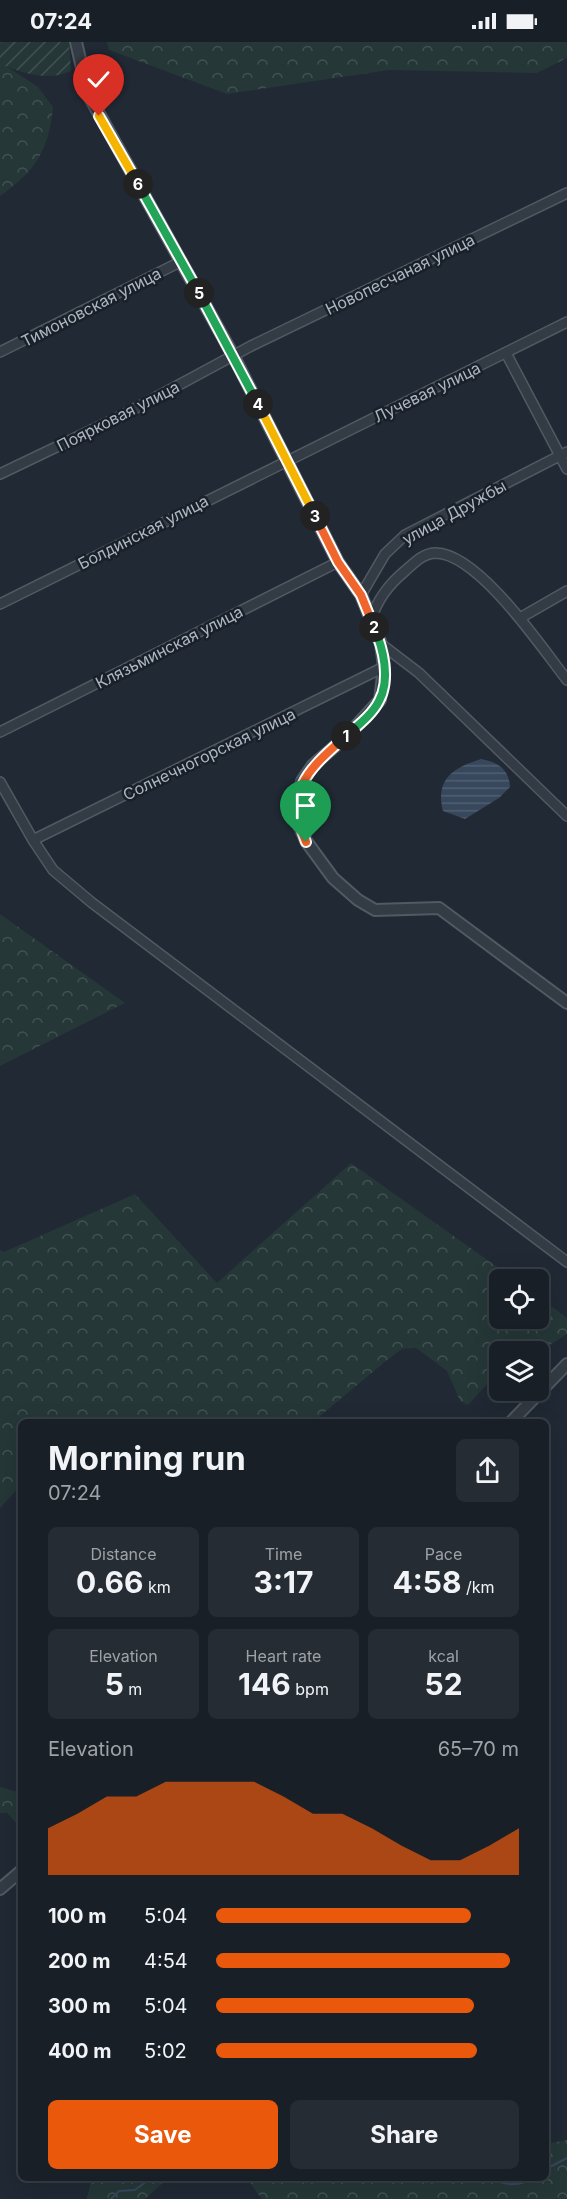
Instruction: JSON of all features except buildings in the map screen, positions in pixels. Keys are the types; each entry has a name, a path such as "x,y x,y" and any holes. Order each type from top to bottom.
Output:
{"street":[{"path":"76,42 88,94 234,357 338,562 361,595 381,644 384,667 380,700 347,736 313,765 302,782 297,802 298,823 316,857 344,889 375,910 439,908 567,1003"},
{"name":"Новопесчаная улица","path":"234,357 251,346 567,193"},
{"name":"Тимоновская улица","path":"0,352 182,261"},
{"name":"Лучевая улица","path":"287,460 567,322"},
{"path":"506,353 563,454 567,470"},
{"name":"Поярковая улица","path":"0,474 234,357"},
{"name":"улица Дружбы","path":"361,595 384,554 405,535 563,454"},
{"name":"Болдинская улица","path":"0,604 287,460"},
{"path":"370,619 379,598 396,578 424,555 435,553 454,559 498,592 567,680"},
{"name":"Клязьминская улица","path":"0,732 338,562"},
{"path":"520,618 567,591"},
{"path":"381,644 427,680 567,816"},
{"name":"Солнечногорская улица","path":"33,840 384,667"},
{"path":"0,782 53,870 91,902 567,1262"},
{"path":"514,1419 567,1364"},
{"path":"0,1889 18,1874"}],"green space":[{"path":"0,42 69,42 71,71 44,76 26,73 0,64"},
{"path":"107,42 567,42 567,58 537,73 389,70 227,94 109,50"},
{"path":"0,62 38,87 53,107 48,136 38,159 22,178 0,196"},
{"path":"0,914 125,1003 0,1066"},
{"path":"351,1163 500,1269 489,1269 489,1329 549,1329 549,1304 567,1318 567,1334 549,1346 549,1341 489,1341 489,1382 468,1405 460,1401 447,1371 416,1348 402,1349 317,1419 18,1419 18,1488 0,1508 0,1250 4,1252 135,1194 217,1283"},
{"path":"0,1787 18,1792 18,1825 7,1813 0,1813"},
{"path":"567,2140 567,2199 262,2199 248,2181 549,2181 549,2143"},
{"path":"165,2181 145,2199 87,2199 91,2182"}],"water":[{"path":"481,759 502,767 510,787 499,798 465,819 443,811 441,791 448,777 454,771"}],"waterway":[{"path":"549,2167 567,2158"},
{"path":"111,2199 119,2191 135,2190 147,2181"},
{"path":"497,2181 515,2184 526,2181"}],"route":[{"path":"99,116 234,357 338,562 361,595 381,644 384,684 380,700 347,736 313,765 302,782 297,802 298,823 306,842"}]}
